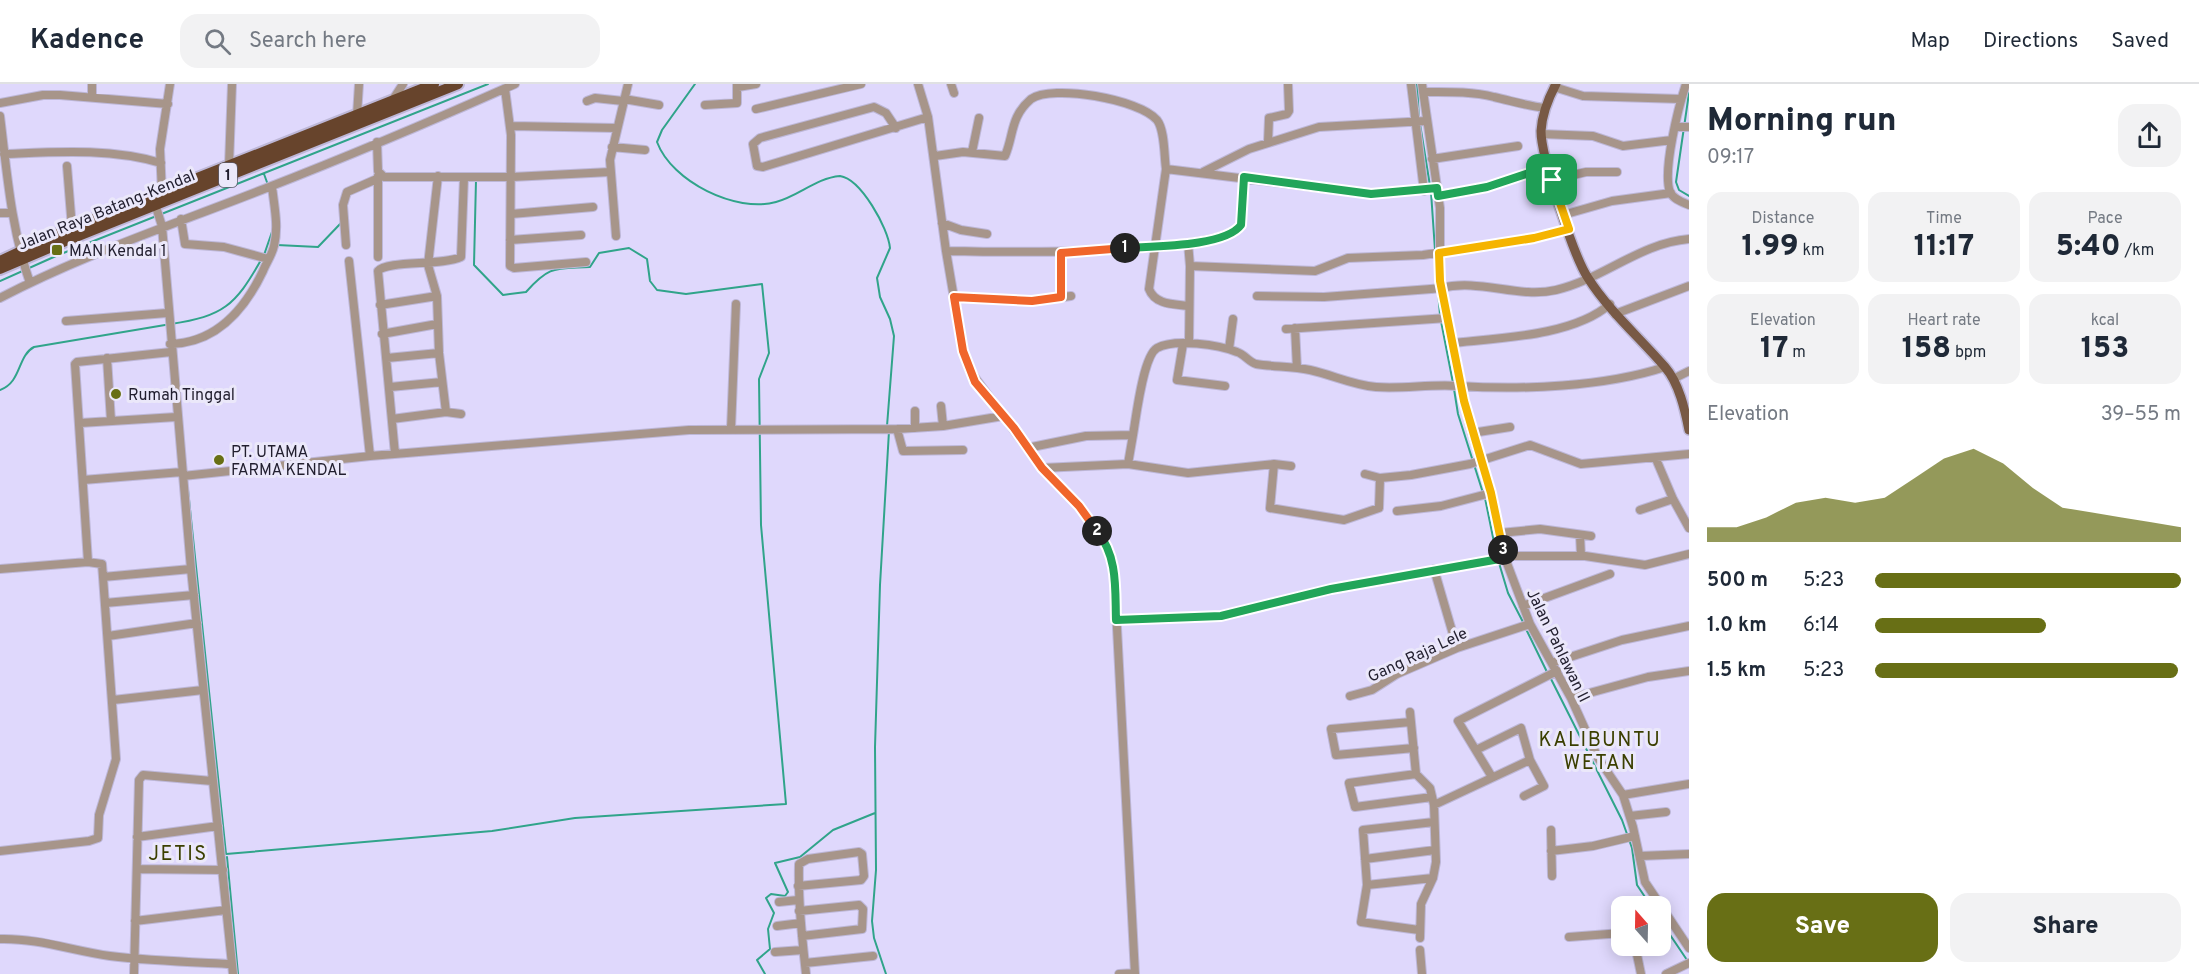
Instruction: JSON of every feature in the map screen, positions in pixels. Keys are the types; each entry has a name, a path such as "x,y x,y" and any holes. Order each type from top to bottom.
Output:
{"highway":[{"name":"Jalan Raya Batang-Kendal","path":"0,270 72,228 434,84"},
{"name":"Jalan Raya Batang-Kendal","path":"0,261 21,258 156,208 458,84"}],"main road":[{"path":"1555,85 1545,108 1541,134 1547,167 1587,277 1607,307 1665,367 1673,380 1689,430"}],"street":[{"path":"92,84 92,97"},
{"path":"162,193 160,163 171,84"},
{"path":"229,165 232,84"},
{"path":"357,115 359,84"},
{"path":"391,102 403,84"},
{"path":"0,298 29,281 161,224 269,187 515,84"},
{"path":"616,236 610,172 612,147 628,84"},
{"path":"705,105 737,103 737,86 756,84"},
{"path":"756,109 862,84"},
{"path":"918,84 928,117 946,251 963,351 970,371 1042,468 1079,506 1105,541 1114,570 1135,974 1119,974"},
{"path":"951,84 954,93"},
{"path":"1268,142 1269,118 1287,114 1289,111 1288,84"},
{"path":"1411,84 1432,191"},
{"path":"1686,84 1681,99 1681,127 1672,140 1671,193 1678,201 1689,205"},
{"path":"1555,85 1583,96 1681,99"},
{"path":"935,156 972,152 1005,156 1011,127 1031,100 1040,94 1068,88 1129,104 1150,114 1158,121 1166,169 1149,282 1150,294 1160,302 1189,306"},
{"path":"1422,88 1494,96 1518,105 1545,108"},
{"name":"Jalan Pahlawan II","path":"1422,88 1420,122 1432,159 1432,191 1446,318 1472,433 1476,462 1489,494 1500,533 1501,558 1530,624 1571,698 1598,758 1623,795 1645,882 1653,896"},
{"path":"504,89 511,126 510,263 514,268 586,262"},
{"path":"0,103 43,95 168,104"},
{"path":"587,101 595,98 659,105"},
{"path":"896,128 886,113 874,107 754,142 757,166 763,167 896,128 928,117"},
{"path":"0,116 11,213 21,258 29,281"},
{"path":"972,152 979,118"},
{"path":"1203,172 1268,142 1319,127 1420,122"},
{"path":"511,126 617,128"},
{"path":"1541,134 1593,136 1623,146 1672,140"},
{"path":"377,142 378,257"},
{"path":"1432,159 1518,146"},
{"path":"612,147 645,150"},
{"path":"4,154 81,152 143,158 160,163"},
{"path":"67,166 72,228"},
{"path":"1166,169 1371,194 1487,187 1547,167"},
{"path":"346,245 343,205 347,192 378,175 384,177 512,177 610,172"},
{"path":"1552,180 1586,172 1617,172"},
{"path":"438,176 428,265 437,296 439,353 446,412"},
{"path":"395,454 387,358 382,334 379,269 385,266 428,265 456,260 462,253 464,177"},
{"path":"946,251 1061,253 1188,243 1216,238 1238,229 1242,219 1244,177"},
{"path":"88,562 75,364 79,360 170,348 197,341 212,335 233,317 246,301 264,258 274,248 277,225 269,187"},
{"path":"1563,215 1612,201 1671,193"},
{"path":"511,214 593,207"},
{"path":"156,208 161,224 176,417 233,974"},
{"path":"0,213 11,213"},
{"path":"181,219 185,244 202,243 264,258"},
{"path":"942,224 987,234"},
{"path":"1190,266 1315,271 1347,258 1423,255 1534,238 1569,229"},
{"path":"510,240 581,235"},
{"path":"1257,296 1324,297 1469,284 1521,291 1554,291 1656,246 1689,239"},
{"path":"1188,243 1189,306 1186,343 1177,380 1225,386"},
{"path":"1061,253 1061,297"},
{"path":"349,261 370,456"},
{"path":"1615,314 1689,286"},
{"path":"380,305 437,296"},
{"path":"954,297 1032,301 1071,296"},
{"path":"730,429 736,304"},
{"path":"1452,343 1553,329 1591,316 1607,307"},
{"path":"66,321 167,313"},
{"path":"1286,329 1446,318"},
{"path":"1229,349 1233,319"},
{"path":"382,334 437,324"},
{"path":"1295,328 1297,368"},
{"path":"1128,464 1140,392 1152,354 1159,347 1186,343 1229,349 1240,353 1255,364 1297,368 1324,374 1345,383 1375,387 1526,387 1639,374 1665,367"},
{"path":"387,358 439,353"},
{"path":"107,358 111,422"},
{"path":"1673,380 1689,371"},
{"path":"390,387 442,382"},
{"path":"941,406 943,426"},
{"path":"915,411 915,428"},
{"path":"392,419 446,412 461,414"},
{"path":"83,480 730,429 915,428 943,426 1003,416"},
{"path":"80,423 176,417"},
{"path":"1472,433 1510,427"},
{"path":"891,429 903,452 963,450"},
{"path":"1027,448 1074,438 1133,435"},
{"path":"1365,474 1380,478 1476,462 1530,445 1581,464 1672,458 1689,454"},
{"path":"1657,458 1673,499 1689,528"},
{"path":"1042,468 1128,464 1188,473 1274,464 1291,466"},
{"path":"1274,464 1270,508 1340,519 1354,519 1379,508 1380,478"},
{"path":"1397,511 1441,506 1489,494"},
{"path":"1640,510 1673,499"},
{"path":"1500,533 1540,529 1591,536"},
{"path":"1580,535 1581,556"},
{"path":"1116,620 1221,616 1331,589 1501,558 1581,556 1645,565 1689,554"},
{"path":"0,569 88,562 102,564 116,759 99,815 98,838 89,842 0,851"},
{"path":"103,577 191,569"},
{"path":"1434,569 1457,648"},
{"path":"1522,606 1610,574"},
{"path":"105,603 194,595"},
{"path":"108,636 197,623"},
{"name":"Gang Raja Lele","path":"1350,696 1372,690 1397,674 1457,648 1530,624"},
{"path":"1492,777 1458,721 1554,667 1622,640 1689,626"},
{"path":"1571,698 1648,677 1689,671"},
{"path":"113,700 203,690"},
{"path":"1410,712 1416,774 1430,788 1434,822 1433,878 1421,904 1420,934 1361,922 1367,885 1363,830 1434,822"},
{"path":"1411,722 1331,729 1336,754 1414,747"},
{"path":"1476,750 1521,728 1530,760 1544,786 1524,796"},
{"path":"1416,774 1349,783 1355,807 1433,801 1530,760"},
{"path":"134,974 139,780 141,776 212,781"},
{"path":"1623,795 1689,784"},
{"path":"1630,816 1666,812"},
{"path":"137,837 218,826"},
{"path":"1551,830 1552,876"},
{"path":"1551,850 1593,846 1633,836"},
{"path":"1365,859 1435,850"},
{"path":"798,886 861,880 864,876 862,854 859,852 808,859 799,864 798,886 798,900 806,974"},
{"path":"1640,856 1689,854"},
{"path":"138,869 223,870"},
{"path":"1367,885 1433,878"},
{"path":"779,902 798,900"},
{"path":"799,911 859,904 863,909 862,929 802,936"},
{"path":"135,921 226,910"},
{"name":"Jalan Pahlawan II","path":"1671,922 1685,935 1689,948"},
{"path":"777,926 801,923"},
{"path":"1569,937 1611,934"},
{"path":"0,939 33,939 134,958 232,964"},
{"path":"775,952 803,950"},
{"path":"1420,950 1422,974"},
{"path":"805,963 873,956"},
{"path":"1637,956 1641,974"},
{"path":"1666,974 1688,964"}],"waterway":[{"path":"0,281 56,256 488,84"},
{"path":"695,84 662,130 657,142 665,157 676,170 691,181 725,198 743,203 760,204 776,202 823,180 840,176 848,179 865,195 879,217 890,248 877,278 880,297 890,319 894,336 887,426"},
{"path":"1417,84 1419,119"},
{"path":"1689,93 1676,182 1679,190 1689,196"},
{"path":"1420,124 1431,192 1435,250"},
{"path":"264,174 268,185"},
{"path":"226,854 492,831 575,818 786,804 761,525 759,379 769,353 762,284 686,294 657,290 650,281 647,259 629,248 599,253 590,267 554,270 541,277 526,292 503,295 474,265 476,180"},
{"path":"277,245 318,247 341,223"},
{"path":"264,255 273,229"},
{"path":"171,324 203,317 226,306 243,288 261,260"},
{"path":"1438,291 1440,315"},
{"path":"1441,321 1453,383"},
{"path":"0,390 12,381 25,356 34,347 165,325"},
{"path":"1454,389 1458,414 1483,493"},
{"path":"886,974 874,938 872,921 876,870 875,747 880,585 889,431"},
{"path":"188,490 226,854"},
{"path":"1485,498 1497,557"},
{"path":"1499,563 1508,593 1524,624"},
{"path":"1526,629 1547,672"},
{"path":"1550,677 1622,820 1632,848 1637,885 1644,896"},
{"path":"765,974 757,960 770,949 768,929 774,913 766,898 771,894 785,896 788,892 775,863 800,857 833,830 875,813"},
{"path":"227,857 238,974"},
{"path":"1671,936 1687,960"}],"place":[{"name":"MAN Kendal 1","path":"57,250"},
{"name":"Rumah Tinggal","path":"116,394"},
{"name":"PT. UTAMA FARMA KENDAL","path":"219,460"}],"district":[{"name":"KALIBUNTU WETAN","path":"1600,750"},
{"name":"JETIS","path":"178,853"}],"route":[{"path":"1547,167 1552,180 1569,229 1534,238 1439,253 1440,281 1464,401 1491,493 1505,558 1447,566 1331,589 1221,616 1116,620 1114,570 1105,541 1079,506 1042,468 1014,428 975,382 963,351 954,297 1032,301 1061,297 1061,253 1188,243 1232,233 1241,225 1244,177 1320,189 1371,194 1424,191 1437,188 1438,196 1487,187 1547,167"}]}
